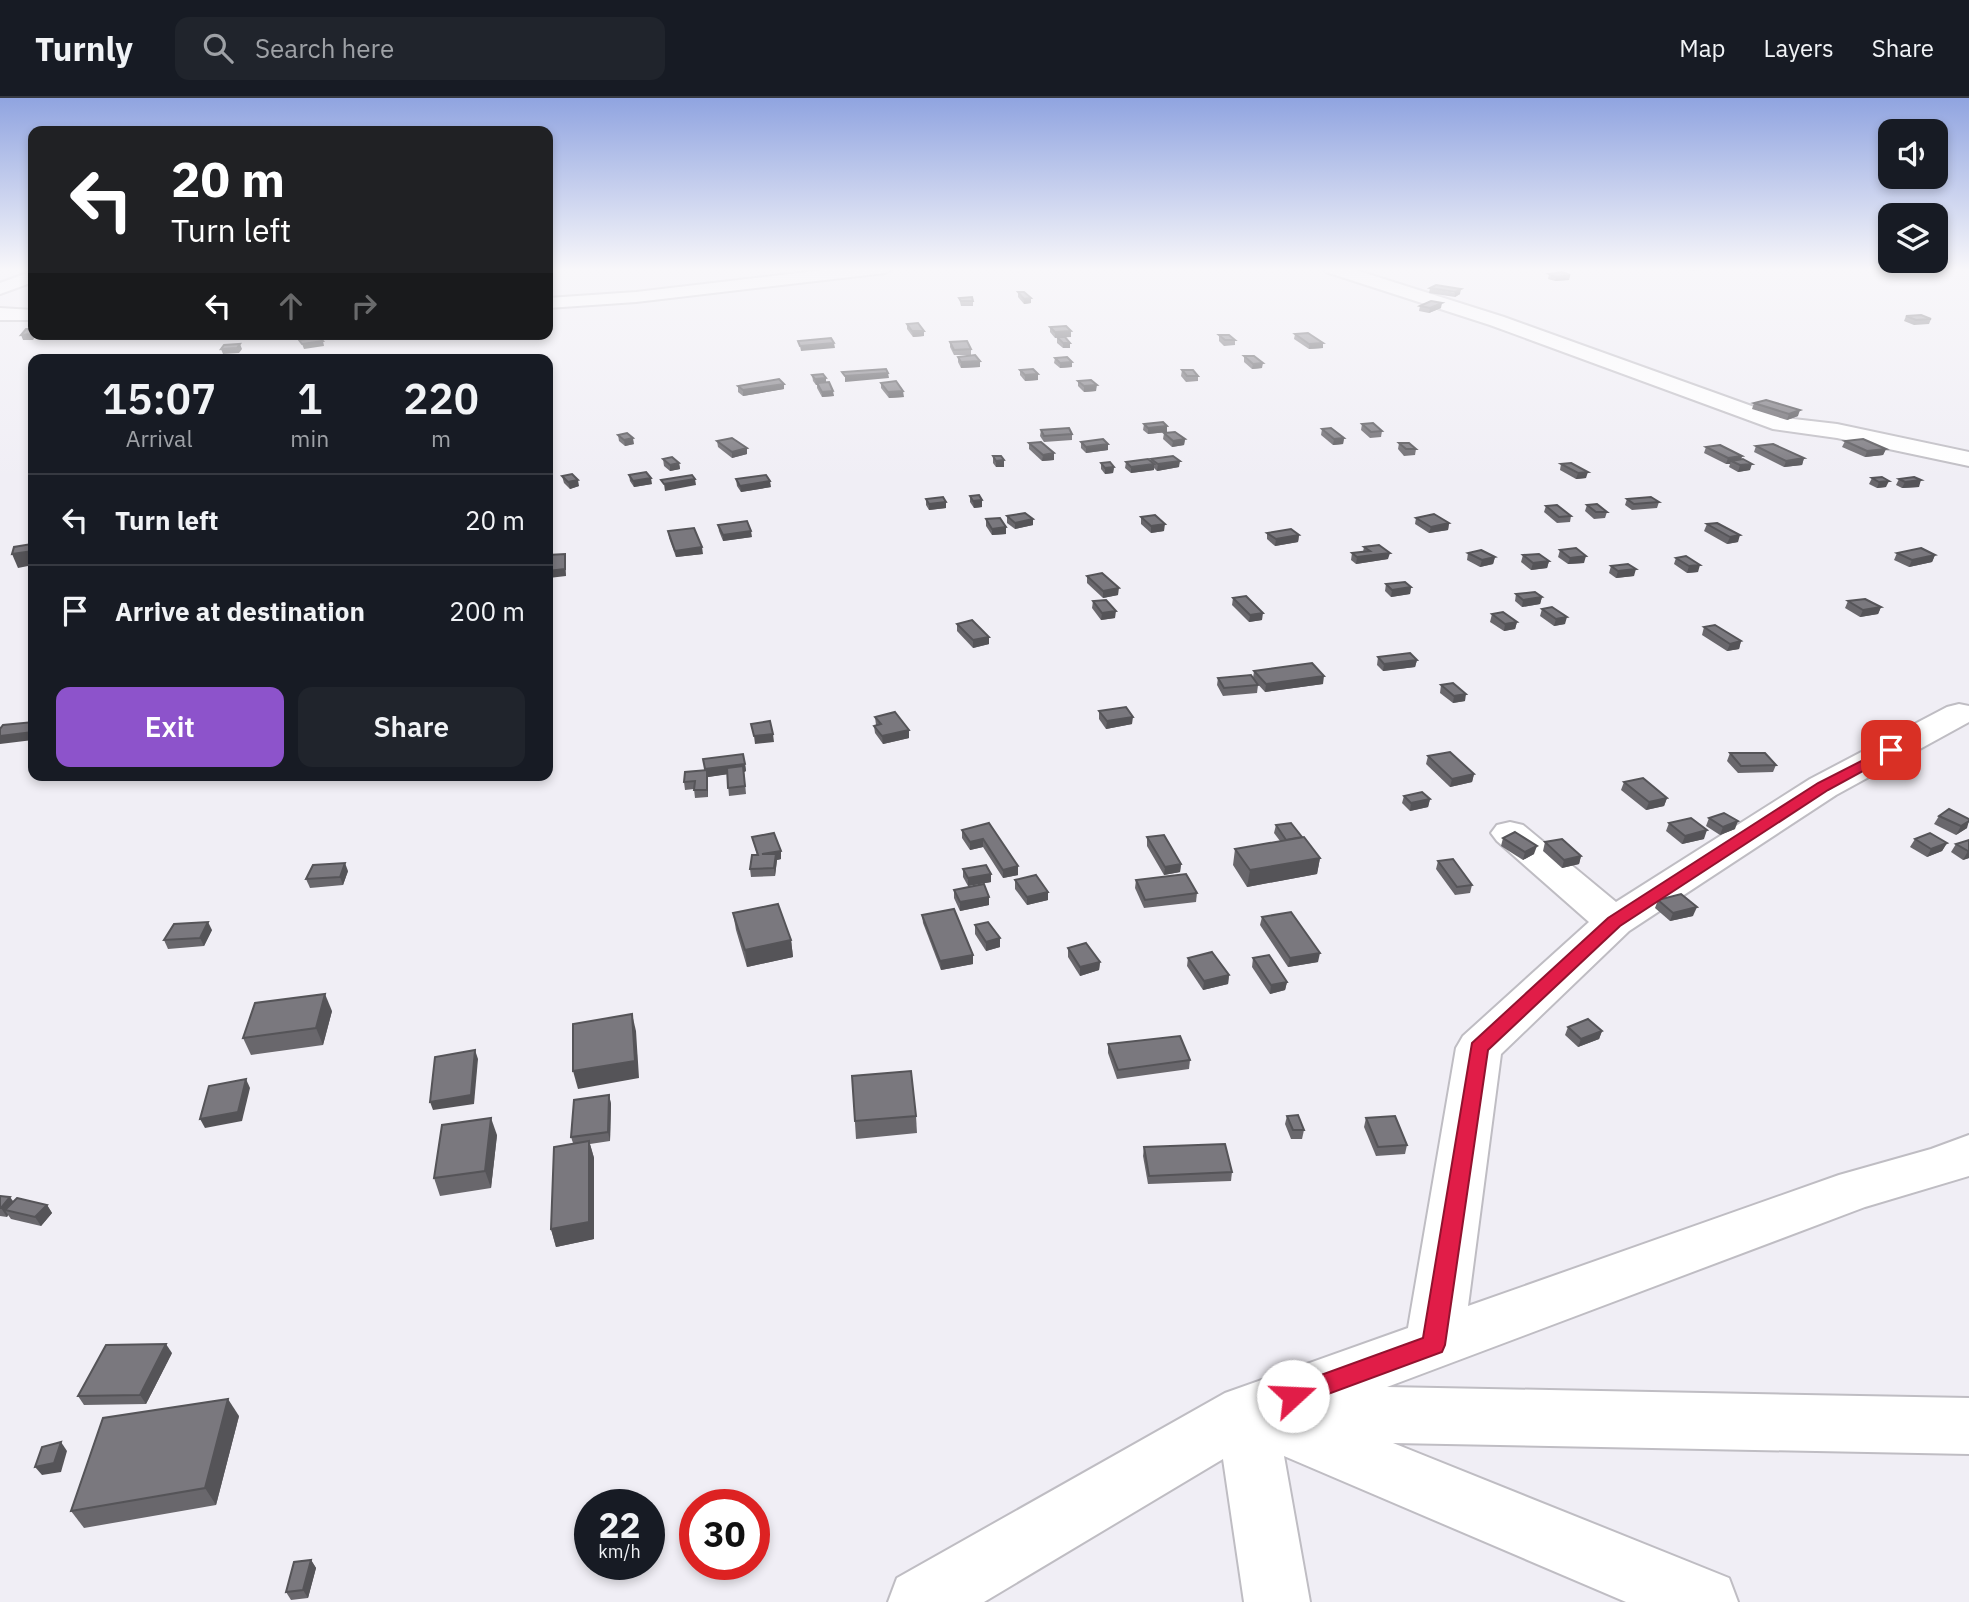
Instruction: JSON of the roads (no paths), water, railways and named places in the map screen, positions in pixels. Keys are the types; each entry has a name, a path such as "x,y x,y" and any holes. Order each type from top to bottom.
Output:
{"street":[{"path":"1544,338 1781,424 1837,431 1969,459"},
{"path":"1434,1345 1479,1048 1614,922 1823,786 1959,714"},
{"path":"1510,832 1614,922"},
{"path":"921,1602 1246,1413 1857,1189 1943,1166 1969,1154"},
{"path":"1246,1413 1969,1426"},
{"path":"1246,1413 1277,1602"},
{"path":"1246,1413 1705,1602"}]}
